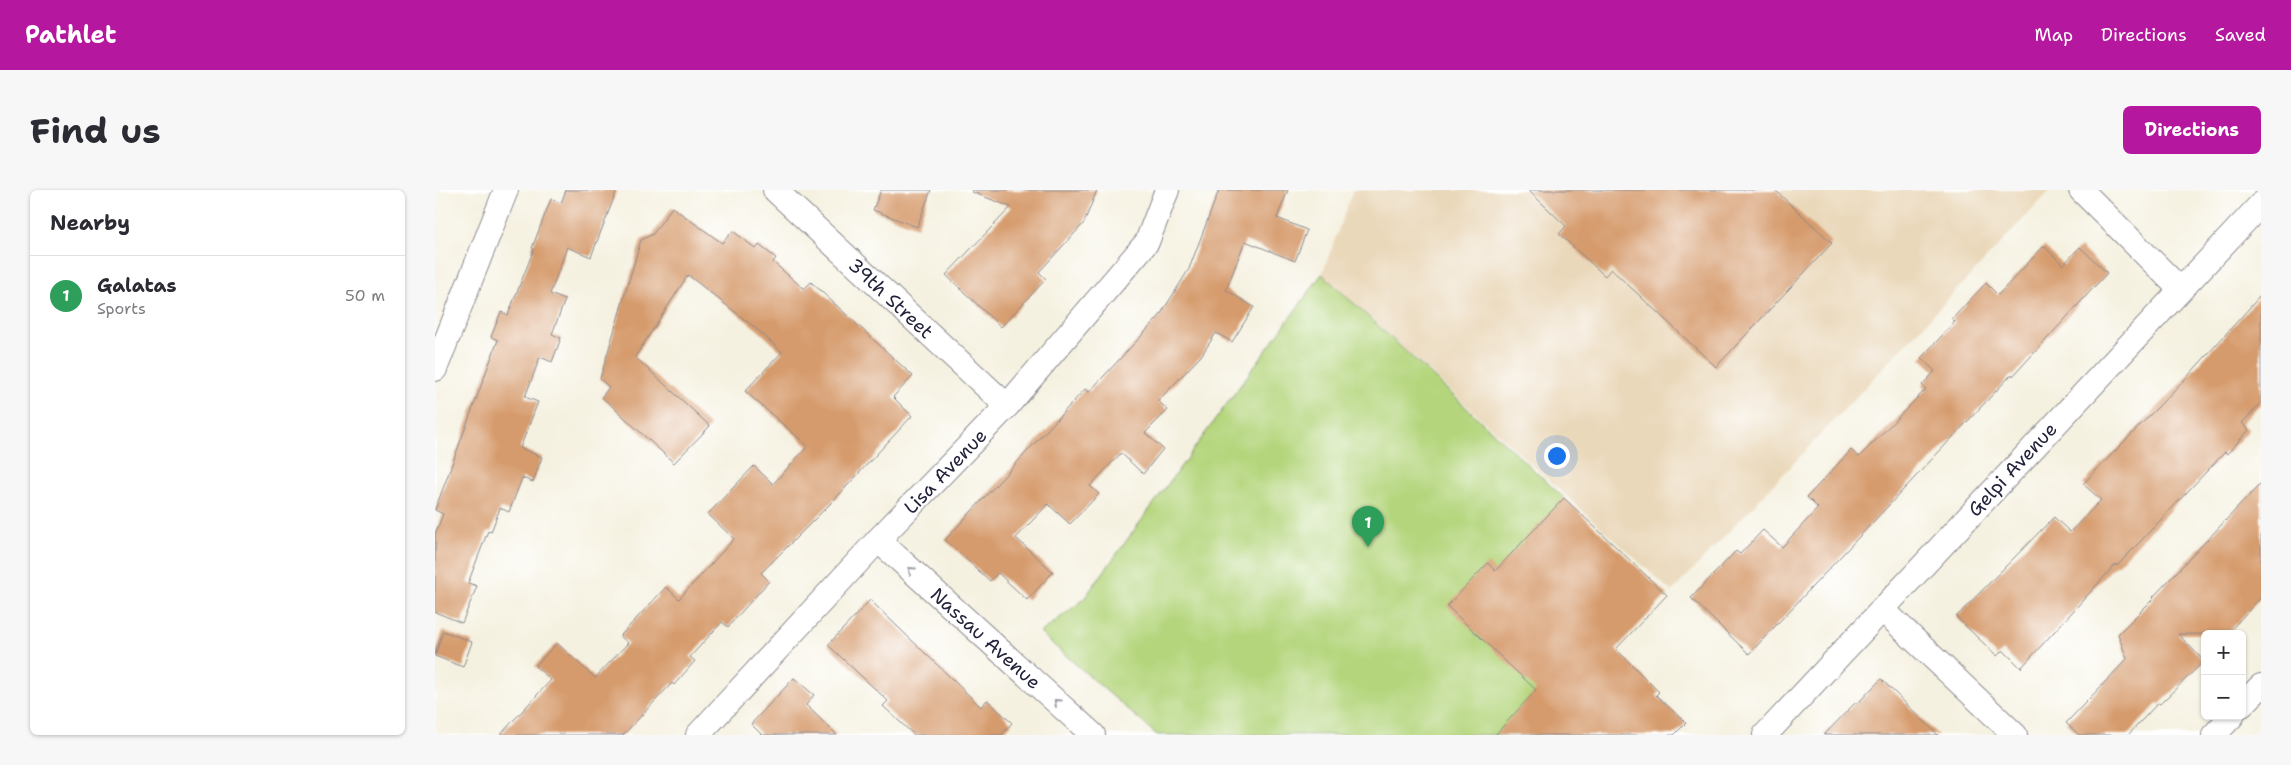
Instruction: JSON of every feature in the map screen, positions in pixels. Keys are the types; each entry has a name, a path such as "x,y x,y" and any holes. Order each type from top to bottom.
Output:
{"street":[{"path":"435,369 506,190"},
{"name":"39th Street","path":"775,190 797,199 1007,406"},
{"name":"Lisa Avenue","path":"698,735 878,540 1007,406 1147,242 1167,190"},
{"path":"2081,190 2180,289"},
{"name":"Gelpi Avenue","path":"1765,735 2261,204"},
{"name":"Nassau Avenue","path":"878,540 1093,735"},
{"path":"1882,609 2015,735"},
{"path":"2246,702 2261,686"},
{"path":"2214,735 2228,720"}],"shaded area":[{"path":"1353,190 2047,190 2049,192 1672,592 1322,274"}],"green space":[{"path":"1322,274 1564,498 1570,698 1538,735 1157,735 1040,633 1083,600"}],"building":[{"path":"566,190 617,190 591,257 567,247 550,294 565,300 552,334 561,338 552,362 540,357 525,397 538,402 520,448 542,457 533,482 522,478 509,512 500,508 491,532 488,531 468,583 477,586 462,623 435,612 435,534 443,514 435,510 498,340 491,337 501,312 508,315 551,199 561,203"},
{"path":"881,190 931,190 917,227 873,210"},
{"path":"972,190 1097,190 1084,223 1039,272 1046,279 1001,327 946,275 1011,207 972,192"},
{"path":"1219,190 1288,190 1277,218 1307,230 1295,261 1245,241 1226,290 1254,307 1232,342 1216,333 1201,356 1158,401 1168,410 1145,433 1163,449 1143,474 1121,453 1090,486 1099,494 1070,524 1048,504 1016,538 1053,572 1027,600 998,573 990,581 945,540 1085,389 1089,392 1159,317 1189,269"},
{"path":"1528,190 1775,190 1832,243 1716,367 1611,269 1605,276 1559,234 1566,226"},
{"path":"672,207 722,243 733,231 756,249 759,245 776,258 773,262 804,289 811,282 913,376 893,397 912,416 835,499 761,573 769,581 728,627 722,622 690,657 695,661 674,685 672,683 623,735 500,735 551,680 535,666 557,643 595,678 628,643 620,636 666,587 679,599 734,539 708,514 754,466 773,484 808,446 745,391 782,352 758,330 688,275 635,357 710,426 674,463 602,397 609,387 600,379 641,240 653,234"},
{"path":"2044,246 2063,265 2080,247 2107,273 2013,376 2012,374 1749,654 1691,598 1736,551 1740,554 1763,530 1782,547 1818,508 1807,497 1851,450 1859,457 1926,389 1922,385 1935,371 1921,358 1955,322 1952,319 1986,283 1998,295"},
{"path":"2261,295 2261,403 2242,423 2249,430 2227,454 2225,452 2117,566 2116,564 2021,668 2003,650 1997,656 1956,617 2054,517 2070,532 2101,500 2083,484 2188,376"},
{"path":"2261,483 2261,597 2231,630 2201,630 2201,634 2178,634 2201,658 2201,664 2160,704 2158,703 2128,735 2079,735 2066,723 2127,659 2118,634"},
{"path":"1564,498 1667,595 1616,649 1659,692 1656,695 1686,723 1674,735 1495,735 1536,690 1447,606 1488,563 1495,571"},
{"path":"870,600 981,707 987,700 1012,723 1001,735 914,735 883,706 888,701 828,645"},
{"path":"443,631 472,642 463,667 435,656"},
{"path":"794,678 814,695 806,705 837,735 762,735 751,724"},
{"path":"1881,679 1938,735 1824,735 1856,702 1857,704"}],"place":[{"name":"Galatas","path":"1368,547"}]}
